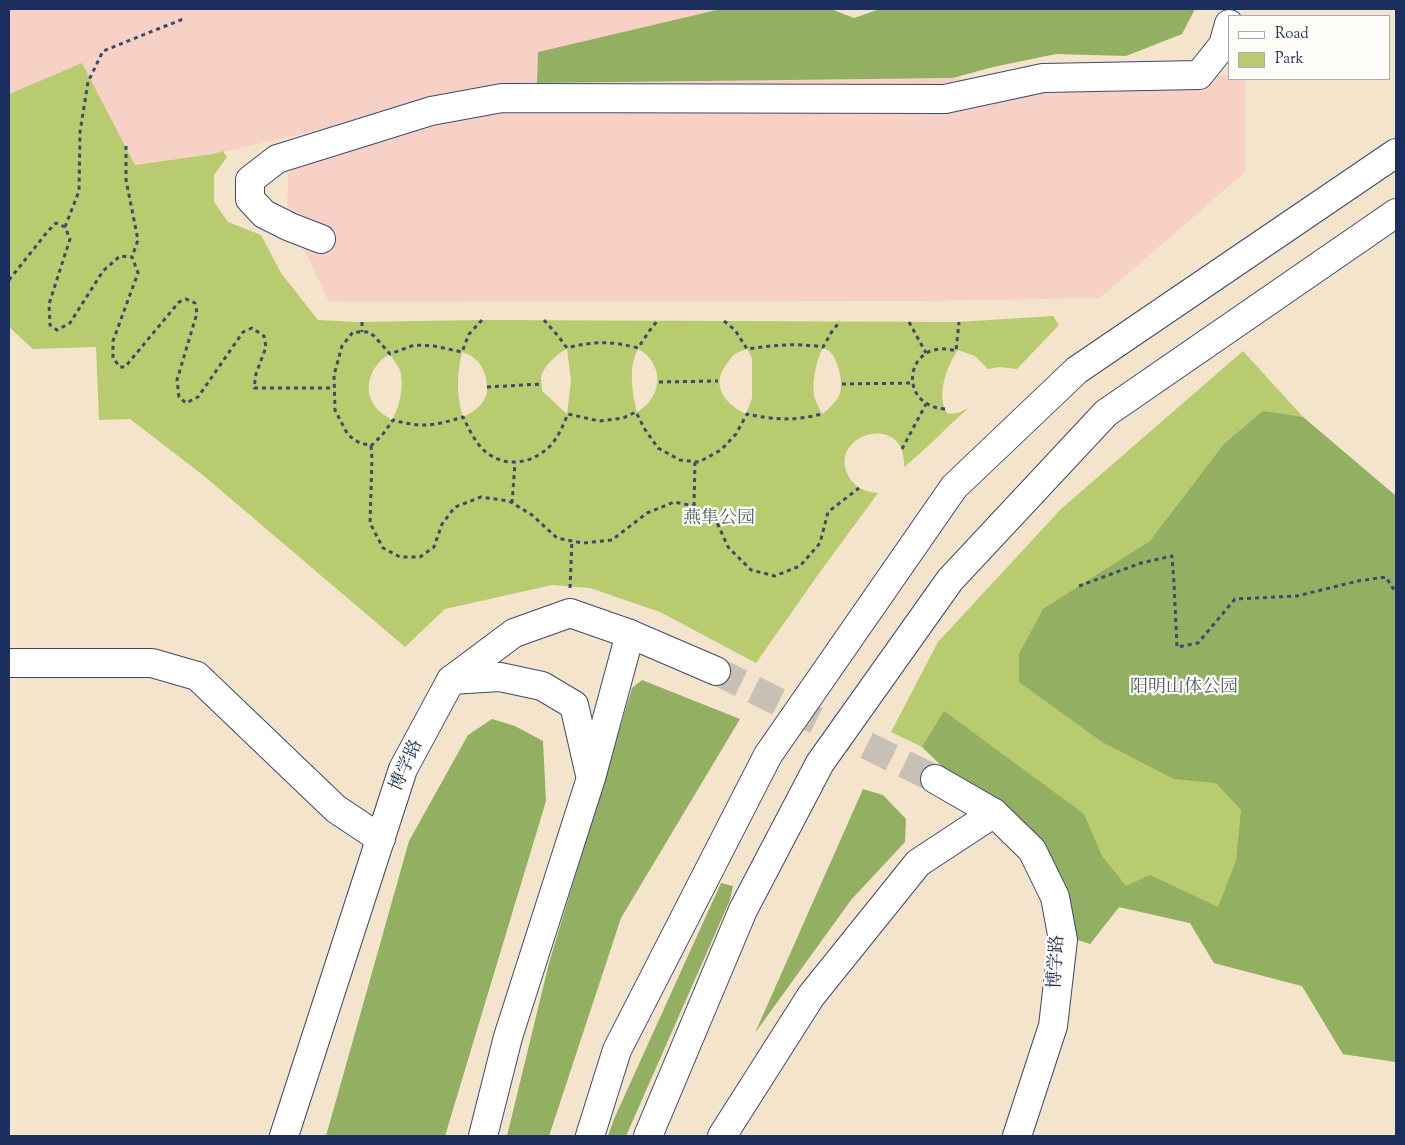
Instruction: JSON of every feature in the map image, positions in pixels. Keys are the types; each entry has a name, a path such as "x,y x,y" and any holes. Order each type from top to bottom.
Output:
{"main road":[{"path":"321,239 264,214 250,199 250,180 277,159 432,111 502,98 945,99 1042,78 1199,75 1223,44 1228,27"},
{"path":"590,1136 617,1050 768,755 954,487 1077,370 1396,153"},
{"path":"648,1136 742,910 820,763 950,580 1106,413 1396,214"},
{"path":"570,613 630,634 716,671"},
{"name":"博学路","path":"284,1136 403,769 451,680 514,632 570,613"},
{"path":"483,1136 508,1037 591,778 630,634"},
{"path":"9,664 152,664 197,676 336,809 381,839"},
{"path":"451,680 500,677 542,686 574,706 591,778"},
{"name":"博学路","path":"935,779 994,813 1032,850 1055,897 1063,940 1053,1026 1017,1136"},
{"path":"722,1136 811,996 918,863 994,813"}],"path":[{"path":"65,227 79,191 80,132 88,82 103,51 183,20"},
{"path":"126,146 126,180 138,240 132,257 138,273 114,341 113,358 120,367 125,367 179,302 186,299 195,303 198,314 177,380 179,398 186,403 198,397 242,332 252,328 264,336 266,347 256,374 254,388 334,388"},
{"path":"9,280 56,223 65,227 70,239 49,304 50,324 57,330 70,323 103,271 120,256 132,257"},
{"path":"371,446 358,442 348,435 335,410 334,375 342,346 353,332 369,332 390,354 414,345 434,346 462,352 469,334 482,320"},
{"path":"544,320 567,348 601,342 620,343 638,348 658,320"},
{"path":"724,321 735,330 748,349 805,344 823,347 840,321"},
{"path":"362,322 362,332"},
{"path":"909,322 926,352"},
{"path":"945,409 935,408 918,398 912,378 913,368 926,352 946,348 956,351 958,322"},
{"path":"659,382 718,381"},
{"path":"487,387 542,384"},
{"path":"842,384 913,384"},
{"path":"902,449 926,404"},
{"path":"822,414 804,419 786,420 747,414 736,434 721,450 700,462 680,460 658,448 644,428 636,412 623,418 600,421 568,414 561,430 550,446 526,461 515,463 490,455 476,441 463,417 440,424 425,426 392,420 383,434 371,446 370,523 383,548 400,557 420,557 434,547 442,524 455,507 481,497 508,501 532,515 557,538 583,543 612,540 648,513 674,502 694,506 715,518 728,547 751,570 775,576 800,566 820,543 828,512 859,488"},
{"path":"694,506 695,462"},
{"path":"512,503 515,463"},
{"path":"570,613 572,540"},
{"path":"1079,586 1141,562 1172,556 1177,647 1198,643 1235,599 1297,596 1386,576 1396,593"}],"shaded area":[{"path":"9,9 721,9 538,52 537,83 1228,75 1228,80 1245,80 1245,172 1100,298 920,301 329,302 287,213 288,175 320,130 213,154 135,165 82,63 9,94"}],"green space":[{"path":"721,9 831,9 854,18 880,9 1195,9 1182,34 1126,56 1056,54 993,67 953,78 537,83 538,52"},
{"name":"燕隼公园","path":"82,63 135,165 223,151 227,157 214,175 214,202 228,222 261,235 281,273 318,320 358,322 482,320 958,322 1053,316 1059,325 1017,369 999,367 988,369 975,356 958,350 950,364 944,381 944,407 948,414 958,413 969,408 904,467 902,449 893,438 882,434 869,434 857,440 848,449 845,462 851,481 861,489 878,493 756,663 660,612 590,588 552,585 445,609 405,647 204,476 130,419 99,420 96,347 33,349 9,327 9,94","holes":["823,348 828,350 834,358 841,378 840,393 837,399 822,414 814,394 814,380 818,359","567,349 571,381 567,414 542,391 541,378 544,369","638,349 645,353 657,372 654,395 637,412 632,380 635,356","747,349 752,358 752,398 746,414 732,405 722,394 720,388 721,373 731,358","462,352 468,354 484,370 487,382 487,393 482,403 463,417 458,393","390,354 401,374 401,394 392,420 378,410 371,398 369,383 378,364"]},
{"name":"阳明山体公园","path":"1243,351 1303,417 1396,496 1396,1062 1343,1054 1302,986 1214,963 1190,923 1119,907 1090,944 1043,849 948,772 922,747 891,732 938,642 1061,509"},
{"name":"阳明山体公园","path":"1263,411 1303,417 1396,496 1396,1062 1343,1054 1302,986 1214,963 1190,923 1119,907 1090,944 1072,938 1043,849 948,772 922,747 944,711 1084,814 1102,856 1126,886 1150,875 1218,907 1236,861 1241,810 1216,783 1174,779 1102,742 1019,682 1019,654 1043,609 1150,541 1224,444"},
{"path":"642,680 740,719 621,918 549,1136 507,1136 549,963 632,688"},
{"path":"492,719 515,726 543,741 546,801 445,1136 326,1136 409,841 468,735"},
{"path":"863,789 883,795 906,819 905,842 851,900 755,1033"},
{"path":"721,883 733,886 730,900 626,1136 608,1136 614,1119"}],"tunnel":[{"path":"716,671 935,779"}]}
